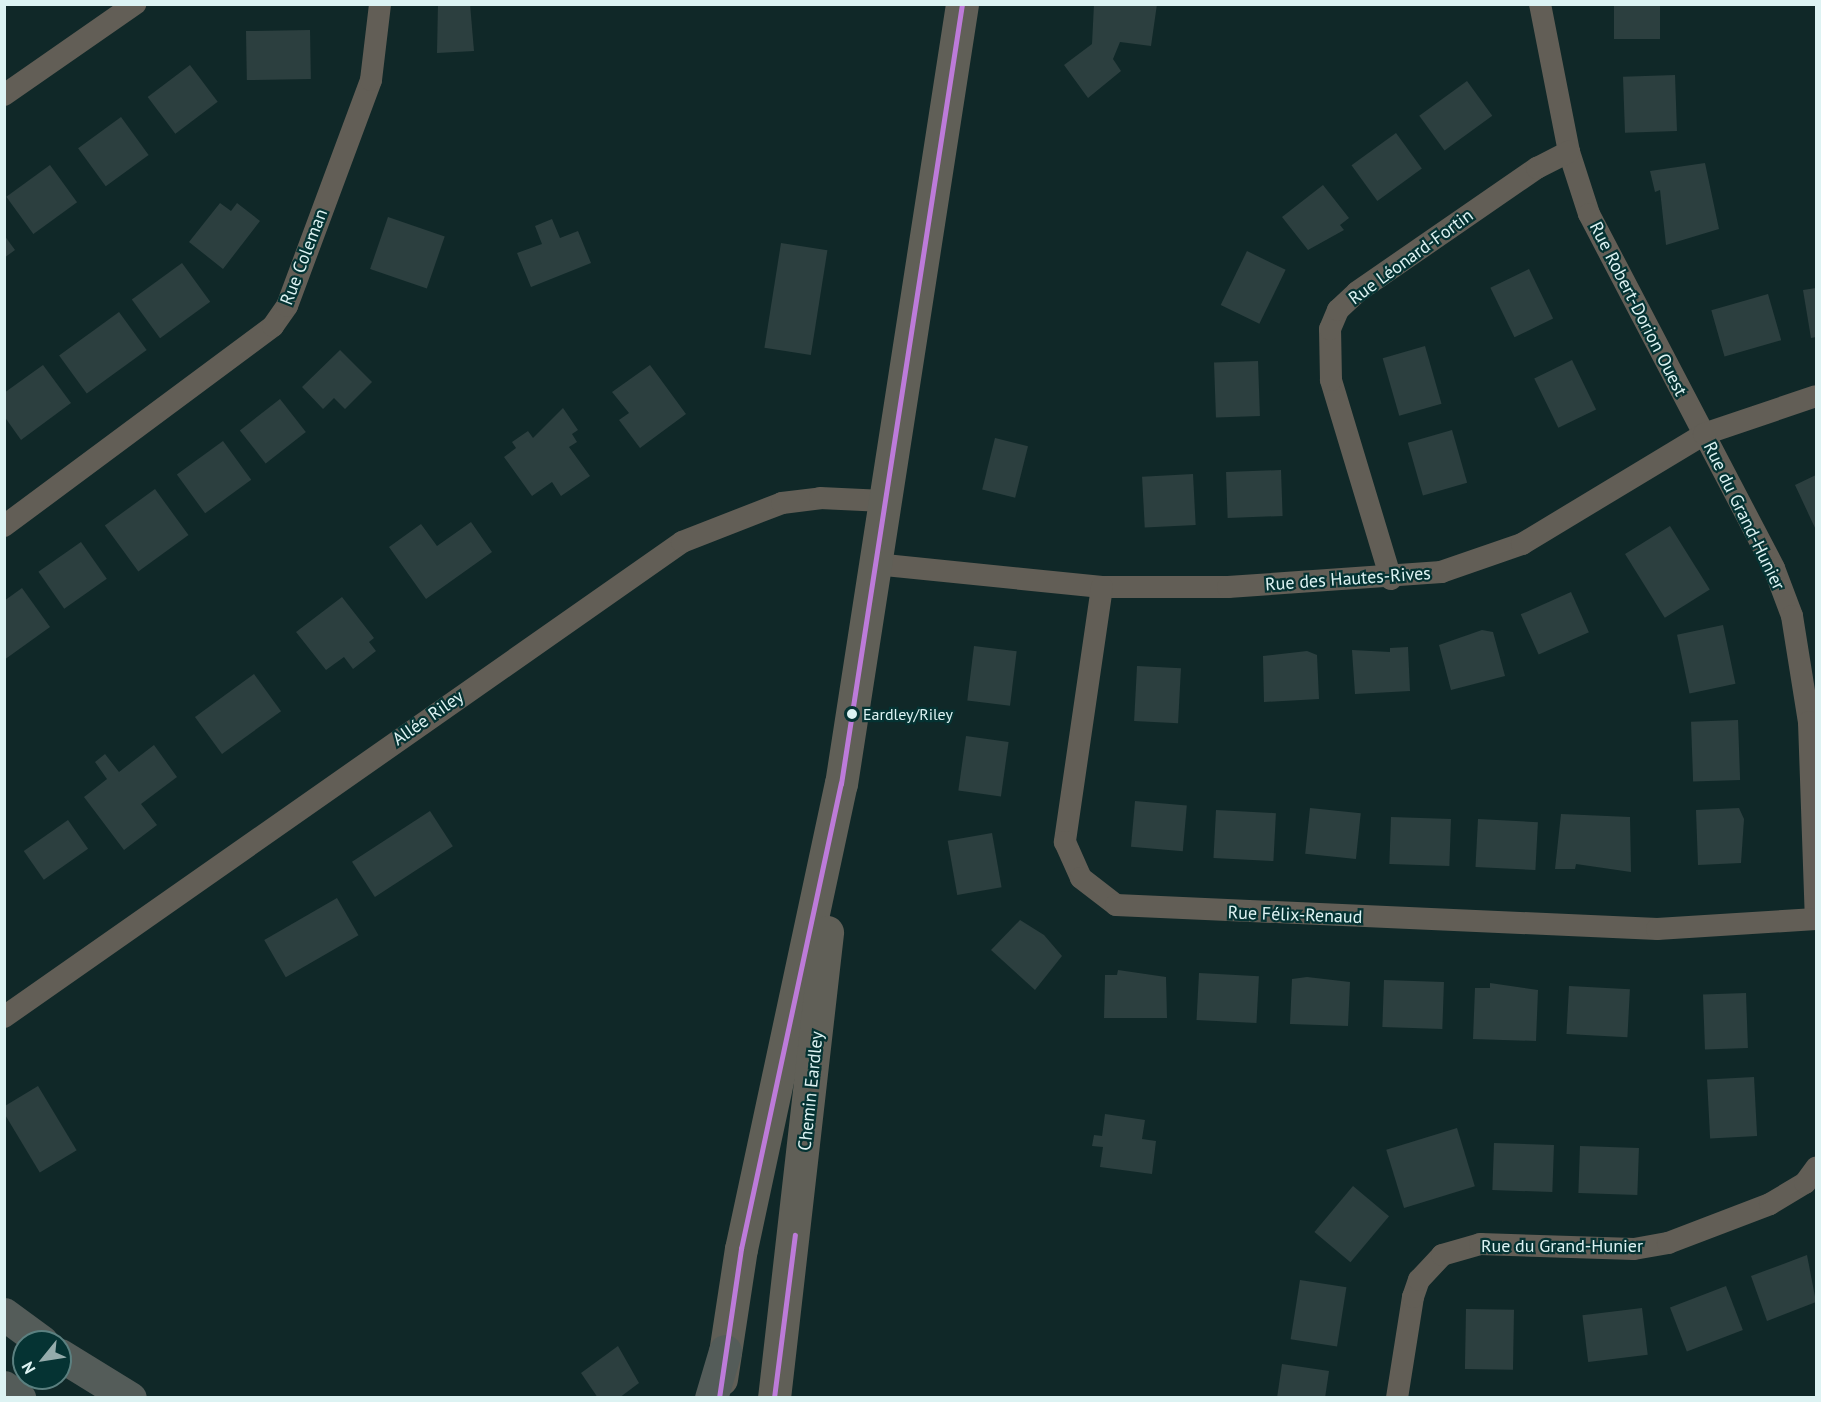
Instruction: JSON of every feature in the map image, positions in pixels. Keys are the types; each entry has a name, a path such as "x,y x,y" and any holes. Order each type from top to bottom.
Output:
{"highway":[{"path":"4,1314 26,1330"},
{"path":"711,1398 725,1351"},
{"path":"72,1362 130,1398"},
{"path":"4,1388 19,1398"}],"main road":[{"name":"Chemin Eardley","path":"774,1398 806,1149 841,784 962,4"},
{"name":"Chemin Eardley","path":"719,1398 741,1249 841,784"}],"street":[{"name":"Rue Coleman","path":"4,526 273,326 287,306 371,80 380,4"},
{"name":"Rue Robert-Dorion Ouest","path":"1540,4 1569,152 1624,289 1704,434"},
{"path":"4,95 129,6"},
{"name":"Rue Léonard-Fortin","path":"1391,579 1331,380 1330,329 1338,310 1357,292 1537,168 1569,152"},
{"name":"Rue des Hautes-Rives","path":"875,564 1102,586 1391,579 1441,572 1522,544 1704,434 1816,396"},
{"name":"Rue du Grand-Hunier","path":"1704,434 1774,568 1792,616 1809,722 1816,919"},
{"name":"Allée Riley","path":"4,1017 682,542 782,503 820,498 884,501"},
{"name":"Rue Félix-Renaud","path":"1102,586 1065,842 1081,878 1116,905 1657,929 1816,919"},
{"name":"Rue du Grand-Hunier","path":"1397,1398 1413,1297 1419,1280 1442,1255 1480,1244 1634,1249 1668,1243 1770,1204 1805,1183 1816,1168"}],"building":[{"path":"438,4 470,4 474,51 437,53"},
{"path":"1094,4 1157,4 1151,46 1120,42 1113,59 1121,71 1088,98 1064,65 1092,44"},
{"path":"1614,4 1660,4 1660,39 1614,39"},
{"path":"310,30 311,79 247,80 246,31"},
{"path":"190,65 218,102 175,134 148,97"},
{"path":"1675,75 1677,131 1625,133 1623,77"},
{"path":"1467,81 1492,116 1445,150 1419,116"},
{"path":"121,117 149,155 106,186 78,148"},
{"path":"1396,133 1422,169 1377,201 1352,165"},
{"path":"1705,163 1719,229 1666,245 1660,190 1655,192 1650,171"},
{"path":"50,165 77,202 33,234 6,197"},
{"path":"1323,185 1349,218 1340,225 1344,230 1308,250 1282,217"},
{"path":"220,203 231,211 237,203 260,221 223,269 189,242"},
{"path":"388,217 445,237 427,289 370,269"},
{"path":"552,219 560,238 578,231 591,263 531,287 517,253 542,244 535,226"},
{"path":"4,235 15,250 4,258"},
{"path":"781,243 827,250 811,355 764,348"},
{"path":"1247,251 1286,270 1259,324 1221,305"},
{"path":"182,263 210,302 160,338 132,299"},
{"path":"1529,269 1553,318 1514,337 1490,288"},
{"path":"1816,288 1816,337 1811,338 1803,290"},
{"path":"1768,294 1781,340 1725,356 1711,310"},
{"path":"119,312 147,350 87,394 59,355"},
{"path":"1425,346 1442,404 1399,416 1383,358"},
{"path":"340,350 372,382 345,409 334,398 323,409 302,387"},
{"path":"1572,360 1596,409 1558,428 1534,378"},
{"path":"1258,361 1260,416 1216,418 1214,363"},
{"path":"43,365 71,403 21,440 4,416 4,393"},
{"path":"650,365 686,414 640,448 619,420 629,413 612,392"},
{"path":"280,399 306,432 266,463 240,430"},
{"path":"563,408 578,430 572,434 577,442 569,447 590,476 561,496 552,482 532,496 504,457 516,448 512,442 528,431 533,438"},
{"path":"1452,430 1467,483 1423,496 1408,443"},
{"path":"995,438 1028,446 1015,498 982,489"},
{"path":"223,441 251,480 205,513 177,475"},
{"path":"1281,470 1283,516 1228,518 1226,472"},
{"path":"1193,474 1196,525 1145,528 1142,477"},
{"path":"1816,475 1816,530 1795,485"},
{"path":"155,489 189,535 138,572 105,525"},
{"path":"471,522 492,552 426,599 389,547 421,524 437,546"},
{"path":"1670,526 1710,590 1665,618 1625,554"},
{"path":"81,542 107,579 64,609 38,572"},
{"path":"22,588 50,627 4,660 4,601"},
{"path":"1571,592 1589,632 1539,655 1521,614"},
{"path":"342,597 374,638 369,642 376,651 353,669 344,657 326,670 296,632"},
{"path":"1723,625 1735,684 1690,693 1677,635"},
{"path":"1482,630 1493,632 1505,676 1451,690 1439,645"},
{"path":"974,646 1017,651 1010,706 967,701"},
{"path":"1408,647 1410,691 1355,694 1352,650 1390,652 1390,648"},
{"path":"1307,651 1317,655 1319,699 1264,702 1263,656"},
{"path":"1137,666 1181,668 1178,723 1134,721"},
{"path":"254,674 281,711 222,754 195,717"},
{"path":"1738,720 1740,780 1693,782 1691,722"},
{"path":"966,736 1009,742 1001,796 958,790"},
{"path":"154,745 177,777 141,804 157,825 124,850 84,797 107,779 95,762 105,754 119,772"},
{"path":"1135,801 1187,806 1183,851 1131,847"},
{"path":"1310,808 1361,813 1356,859 1305,854"},
{"path":"1739,808 1744,819 1741,863 1698,865 1696,810"},
{"path":"1216,810 1276,813 1273,861 1213,858"},
{"path":"430,811 453,846 375,897 352,862"},
{"path":"1561,814 1630,817 1631,872 1576,864 1575,869 1555,869"},
{"path":"1391,817 1451,819 1449,866 1389,864"},
{"path":"1478,819 1538,822 1535,870 1475,867"},
{"path":"68,820 88,849 44,880 24,851"},
{"path":"992,833 1002,887 957,895 948,841"},
{"path":"337,898 358,935 286,977 264,940"},
{"path":"1020,920 1044,935 1062,956 1035,990 991,950"},
{"path":"1118,970 1166,977 1167,1018 1104,1018 1105,975 1117,975"},
{"path":"1199,973 1259,976 1256,1023 1197,1020"},
{"path":"1307,977 1350,982 1348,1026 1290,1024 1292,979"},
{"path":"1384,980 1444,982 1442,1029 1382,1027"},
{"path":"1490,983 1538,990 1536,1041 1473,1039 1475,988 1490,988"},
{"path":"1569,986 1630,989 1627,1037 1566,1034"},
{"path":"1746,993 1748,1048 1705,1049 1703,995"},
{"path":"1754,1077 1757,1136 1710,1138 1707,1079"},
{"path":"38,1086 77,1150 40,1172 4,1113 4,1106"},
{"path":"1105,1114 1145,1120 1142,1139 1156,1141 1152,1174 1100,1167 1103,1147 1092,1146 1094,1135 1102,1136"},
{"path":"1457,1128 1475,1186 1404,1208 1386,1150"},
{"path":"1494,1143 1554,1145 1552,1192 1492,1190"},
{"path":"1580,1146 1639,1148 1637,1195 1578,1193"},
{"path":"1353,1186 1389,1216 1350,1262 1314,1232"},
{"path":"1807,1255 1816,1302 1767,1321 1751,1276"},
{"path":"1300,1280 1346,1287 1337,1347 1291,1339"},
{"path":"1726,1286 1743,1330 1687,1351 1670,1308"},
{"path":"1642,1308 1648,1355 1588,1362 1582,1315"},
{"path":"1466,1309 1514,1310 1513,1370 1465,1369"},
{"path":"618,1346 639,1383 619,1398 598,1398 581,1373"},
{"path":"1282,1364 1329,1371 1325,1398 1277,1398"}],"transit line":[{"path":"719,1398 741,1249 841,784 962,4"},
{"path":"774,1398 795,1235"}],"place":[{"name":"Eardley/Riley","path":"852,714"}]}
